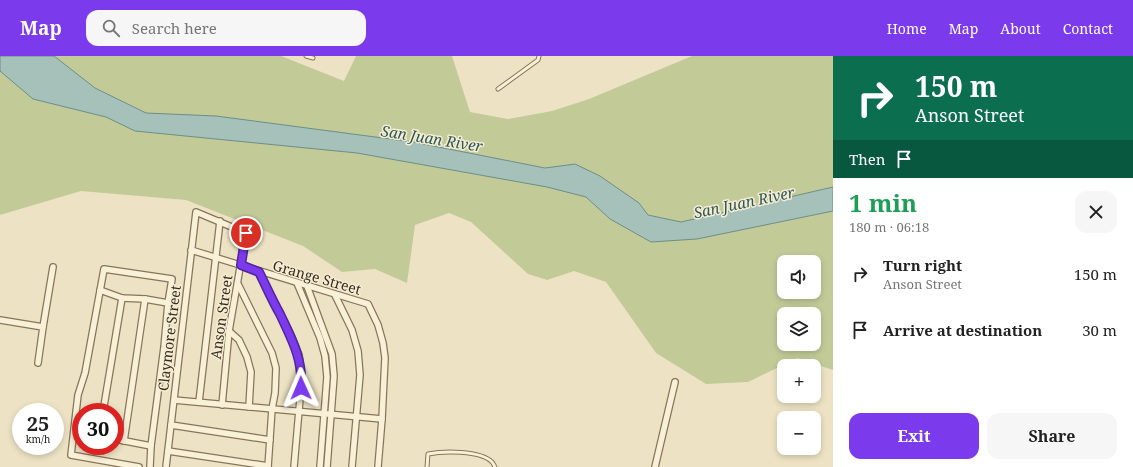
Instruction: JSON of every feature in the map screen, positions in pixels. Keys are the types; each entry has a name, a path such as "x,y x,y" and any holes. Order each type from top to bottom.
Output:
{"street":[{"name":"Claymore Street","path":"166,467 196,212 220,222"},
{"name":"Anson Street","path":"220,222 246,233 230,331 222,405"},
{"path":"199,402 220,222"},
{"name":"Grange Street","path":"191,250 368,304 378,325 385,358 382,419"},
{"path":"38,363 53,267"},
{"path":"77,403 85,373 104,269 172,279 150,446 150,467"},
{"path":"259,272 291,335 299,355 302,376 294,467"},
{"path":"297,283 320,338 325,356 327,376 320,467"},
{"path":"168,451 268,466 276,368 272,353 238,284"},
{"path":"307,286 332,354 334,376 327,467"},
{"path":"100,290 122,298 145,299 168,303"},
{"path":"335,294 352,330 358,351 360,375 352,467"},
{"path":"104,403 122,298"},
{"path":"145,299 124,441 150,446"},
{"path":"0,320 43,327"},
{"path":"230,331 239,340 247,357 251,372 249,407"},
{"path":"655,467 675,382"},
{"path":"174,400 382,419 378,467"},
{"path":"171,425 270,440"},
{"path":"72,447 71,455 112,464 139,467"}],"lane":[{"path":"306,56 314,58"},
{"path":"498,88 538,60 539,56"},
{"path":"427,467 428,454 440,452 480,455 492,462 495,467"}],"green space":[{"path":"0,56 281,56 344,81 356,56 452,56 470,112 508,119 552,111 589,99 692,56 833,56 833,370 821,366 821,359 777,359 777,368 748,382 706,384 656,353 606,282 574,271 547,280 528,274 471,222 449,213 415,225 407,283 375,269 342,272 303,246 186,200 81,191 0,215"}],"water":[{"path":"0,56 54,56 95,88 146,113 216,116 413,142 545,168 575,164 600,176 639,203 648,215 681,222 833,187 833,211 697,239 651,242 610,219 586,197 547,187 357,153 135,131 106,117 33,99 0,71"}],"route":[{"path":"246,233 241,265 259,272 291,335 299,355 302,376 301,388"}],"water label":[{"name":"San Juan River","path":"432,138"},
{"name":"San Juan River","path":"744,202"}]}
